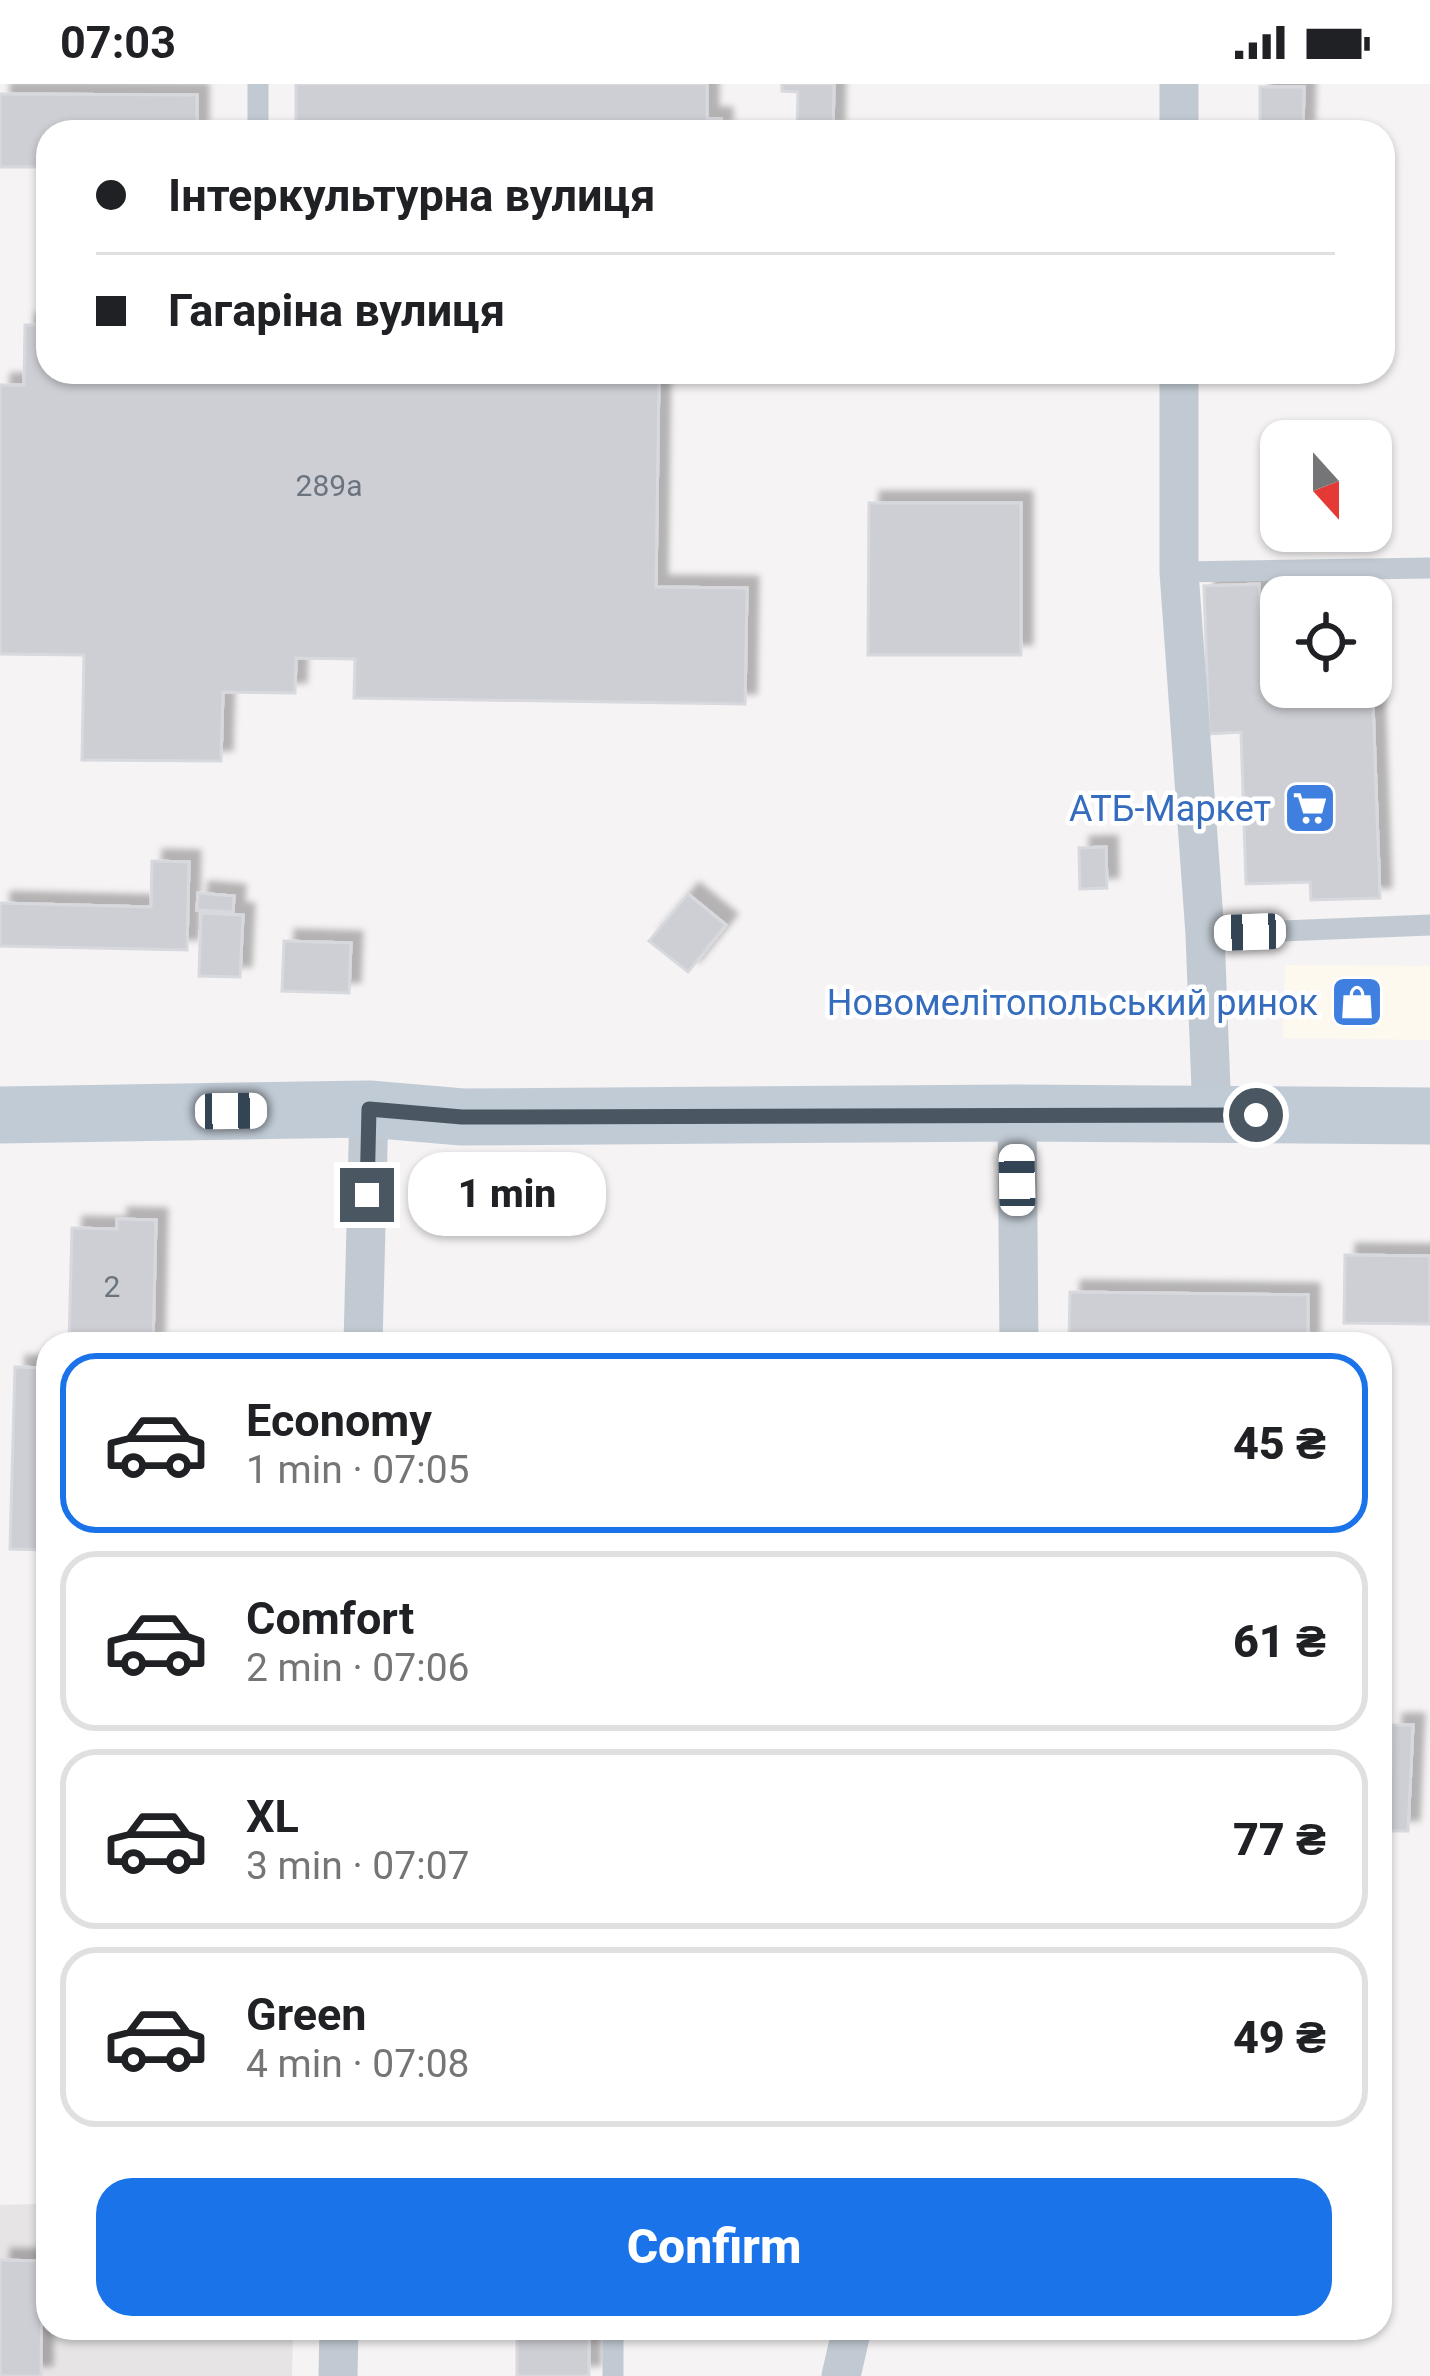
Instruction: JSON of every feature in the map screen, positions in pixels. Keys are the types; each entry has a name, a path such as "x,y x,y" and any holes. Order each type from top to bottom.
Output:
{"main road":[{"path":"0,1115 369,1109 462,1117 1430,1116"}],"street":[{"path":"1179,84 1179,120"},
{"path":"1179,384 1179,572 1205,934 1212,1115"},
{"path":"363,1332 369,1109"},
{"path":"1017,1113 1019,1332"},
{"path":"338,2376 339,2340"},
{"path":"841,2376 849,2340"}],"lane":[{"path":"258,84 258,120"},
{"path":"1179,572 1430,568"},
{"path":"1205,934 1430,925"},
{"path":"613,2340 614,2376"}],"shaded area":[{"name":"Новомелітопольський ринок","path":"1285,965 1430,966 1430,1040 1283,1038"},
{"path":"36,2204 36,2340 293,2340 292,2376 0,2376 0,2205"}],"building":[{"path":"296,84 707,84 707,119 721,119 721,120 296,120"},
{"path":"782,84 834,84 833,120 797,120 798,92 782,91"},
{"path":"1260,87 1304,87 1303,120 1260,120"},
{"path":"0,94 197,95 197,120 36,120 36,167 0,167"},
{"path":"25,325 36,325 36,384 659,384 656,587 747,588 745,704 354,698 355,659 296,658 295,693 223,692 221,761 82,760 84,655 0,654 0,385 24,385"},
{"path":"869,503 1021,503 1021,655 868,655"},
{"name":"АТБ-Маркет","path":"1259,584 1260,708 1373,708 1380,898 1311,900 1310,882 1246,884 1241,732 1209,734 1204,586"},
{"path":"1106,847 1107,888 1080,889 1079,848"},
{"path":"152,861 189,862 187,950 0,946 0,903 151,907"},
{"path":"198,893 234,896 233,912 197,910"},
{"path":"688,894 726,925 688,972 649,941"},
{"path":"201,913 243,915 240,977 199,976"},
{"path":"284,941 351,943 349,993 282,991"},
{"path":"117,1219 156,1220 153,1332 69,1332 72,1228 117,1229"},
{"path":"1345,1255 1430,1256 1430,1324 1344,1323"},
{"path":"1070,1292 1308,1295 1308,1332 1069,1332"},
{"path":"15,1367 36,1368 36,1550 10,1549"},
{"path":"1392,1725 1413,1725 1408,1831 1392,1831"},
{"path":"0,2260 36,2261 41,2376 0,2376"},
{"path":"517,2340 589,2340 589,2376 517,2376"}],"place":[{"name":"АТБ-Маркет","path":"1310,808"},
{"name":"Новомелітопольський ринок","path":"1357,1002"}],"route":[{"path":"367,1195 369,1109 462,1117 1256,1115"}]}
